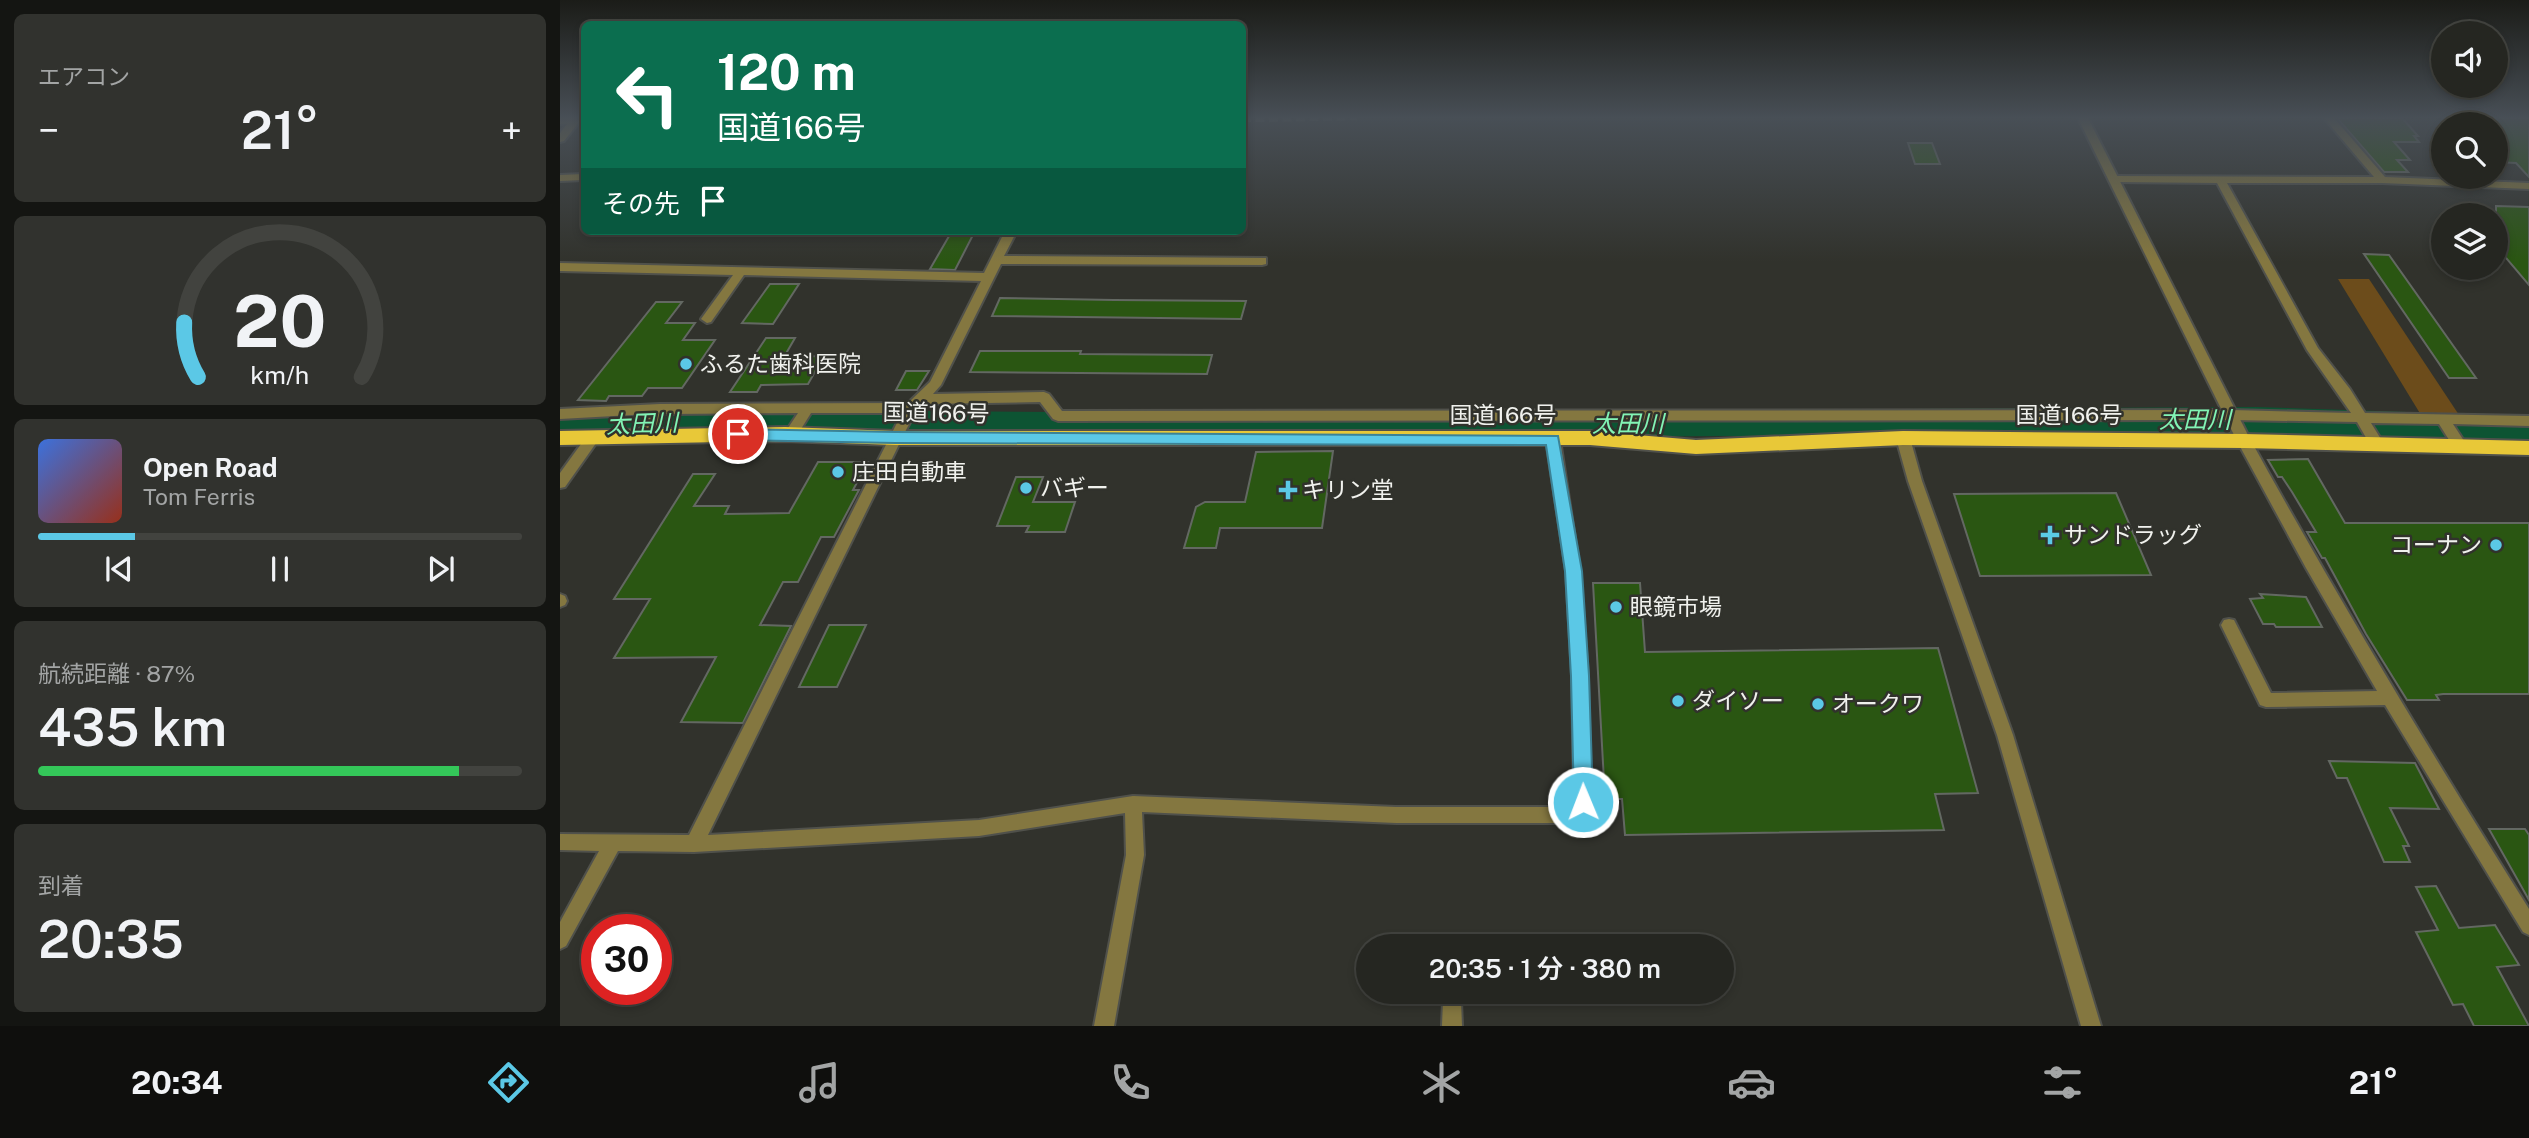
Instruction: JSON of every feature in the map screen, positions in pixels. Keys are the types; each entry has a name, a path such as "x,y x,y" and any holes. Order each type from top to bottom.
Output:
{"highway":[{"name":"国道166号","path":"560,438 646,431 793,430 897,434 1553,440 1590,438 1696,447 2237,425 2367,428 2529,448"}],"street":[{"path":"2108,166 2282,513 2529,926"},
{"path":"2370,166 2382,180"},
{"path":"560,178 581,177"},
{"path":"2115,179 2382,180 2529,186"},
{"path":"2220,179 2313,350 2367,428"},
{"path":"694,845 897,434 913,406 936,385 1009,235"},
{"path":"998,260 1262,261"},
{"path":"560,267 990,277"},
{"path":"707,319 742,270"},
{"path":"560,414 806,410 1044,397 1058,416 2367,428 2444,421 2529,421"},
{"path":"793,430 806,410"},
{"path":"646,431 659,412"},
{"path":"2444,421 2457,441"},
{"path":"560,483 594,436"},
{"path":"1903,438 1915,481 2005,735 2091,1026"},
{"path":"560,842 694,845 979,828 1133,804 1396,815 1566,815 1583,802 1580,676 1573,571 1553,440"},
{"path":"2229,625 2266,700 2391,698"},
{"path":"1104,1026 1135,855 1133,804"},
{"path":"560,940 614,842"},
{"path":"1452,1004 1452,1026"}],"shaded area":[{"path":"2338,279 2369,279 2459,415 2421,415"}],"building":[{"path":"2379,166 2402,166 2408,172 2384,172"},
{"path":"2519,166 2529,166 2529,177"},
{"path":"2508,206 2529,207 2529,285 2508,260"},
{"path":"950,235 973,235 955,270 930,269"},
{"path":"2364,254 2389,255 2476,378 2449,378"},
{"path":"770,284 799,284 773,324 742,323"},
{"path":"1000,298 1246,301 1241,319 992,316"},
{"path":"656,302 682,302 666,323 695,323 683,340 715,340 682,388 648,388 642,396 609,396 606,401 578,400"},
{"path":"766,338 795,338 784,357 824,356 808,384 761,385 757,392 730,392"},
{"path":"980,351 1212,355 1207,374 970,372"},
{"path":"906,371 929,371 917,390 896,390"},
{"name":"キリン堂","path":"1333,451 1322,528 1220,528 1216,548 1184,548 1196,507 1205,502 1245,502 1256,452"},
{"path":"2308,459 2345,523 2529,523 2529,694 2443,694 2436,695 2439,700 2407,700 2366,634 2325,558 2322,558 2307,532 2316,532 2282,477 2278,477 2268,460"},
{"path":"818,462 868,462 853,490 859,490 834,537 821,537 798,582 783,582 760,625 791,626 743,723 681,722 716,657 614,658 650,599 614,599 693,474 715,474 694,506 729,506 725,514 789,513"},
{"path":"1016,477 1043,477 1033,502 1075,502 1065,532 1026,532 1029,526 997,526"},
{"name":"サンドラッグ","path":"2116,493 2151,575 1980,576 1954,494"},
{"path":"1593,583 1640,583 1645,652 1938,648 1978,793 1935,794 1944,830 1625,835 1622,799 1605,799"},
{"path":"2260,594 2306,597 2322,627 2276,627 2274,624 2263,624 2250,599 2263,598"},
{"path":"829,625 866,625 837,687 799,687"},
{"path":"2329,761 2415,763 2439,809 2390,808 2409,846 2403,846 2410,862 2384,862 2347,778 2337,778"},
{"path":"2489,829 2525,829 2529,835 2529,900"},
{"path":"2436,886 2459,928 2495,925 2519,965 2497,967 2529,1026 2474,1026 2463,1004 2453,1005 2416,932 2438,930 2416,887"}],"waterway":[{"name":"太田川","path":"560,426 632,421 873,417 926,424 1212,426 2256,420 2529,429"}],"place":[{"name":"ふるた歯科医院","path":"686,364"},
{"name":"庄田自動車","path":"838,472"},
{"name":"バギー","path":"1026,488"},
{"name":"キリン堂","path":"1288,490"},
{"name":"サンドラッグ","path":"2050,535"},
{"name":"コーナン","path":"2496,545"},
{"name":"眼鏡市場","path":"1616,607"},
{"name":"ダイソー","path":"1678,701"},
{"name":"オークワ","path":"1818,704"}],"route":[{"path":"738,434 895,438 1553,440 1573,571 1580,676 1583,802"}]}
